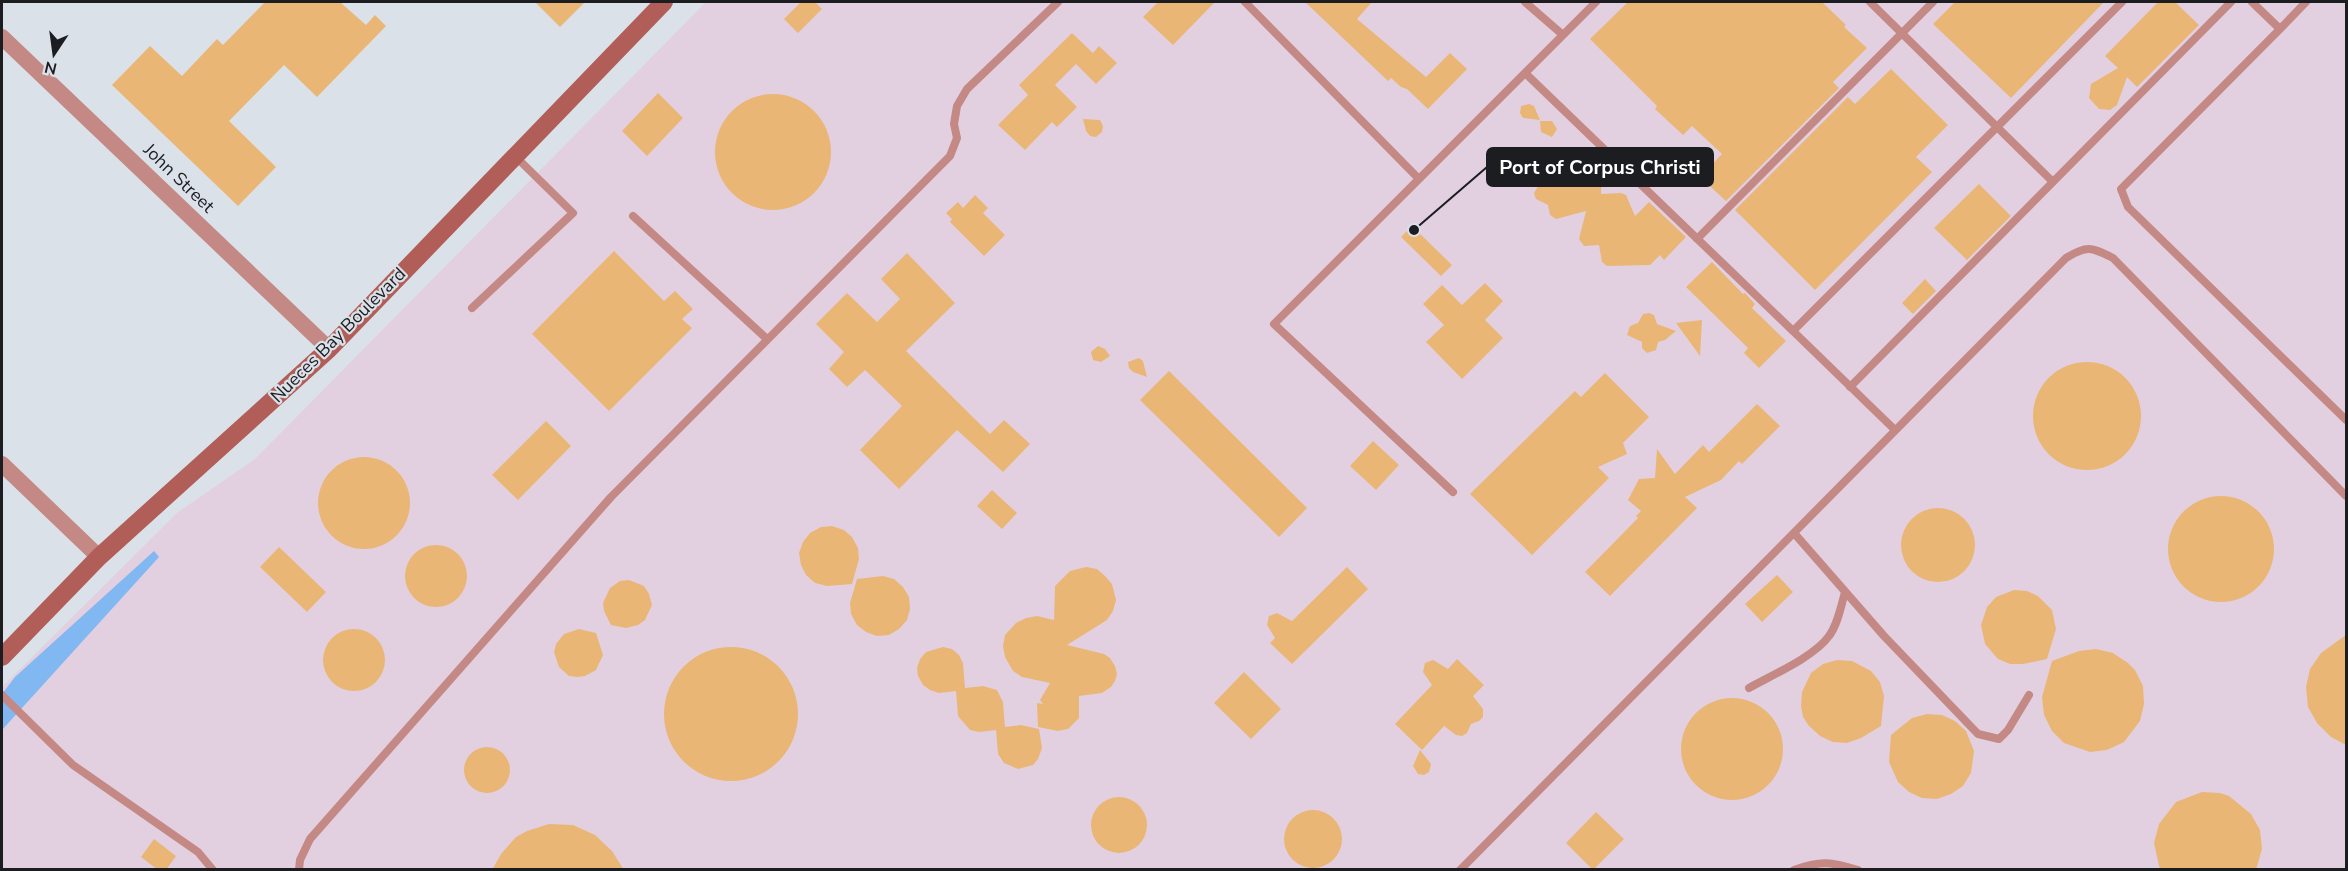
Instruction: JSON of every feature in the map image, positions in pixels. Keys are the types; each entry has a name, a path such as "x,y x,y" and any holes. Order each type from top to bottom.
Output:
{"street":[{"name":"Nueces Bay Boulevard","path":"2,657 99,557 329,349 664,2"},
{"name":"John Street","path":"2,37 329,349"},
{"path":"2,464 99,557"}],"lane":[{"path":"299,870 300,860 310,839 611,497 950,156 957,138 954,124 957,106 967,89 1058,2"},
{"path":"1245,2 1419,179"},
{"path":"1525,2 1563,35"},
{"path":"1452,492 1274,324 1596,2"},
{"path":"1870,2 2053,182"},
{"path":"1697,239 1933,2"},
{"path":"1793,331 2122,2"},
{"path":"1850,387 2231,2"},
{"path":"2252,2 2280,29"},
{"path":"2306,2 2121,189 2128,207 2346,420"},
{"path":"1525,73 1895,430"},
{"path":"472,308 573,213 514,155"},
{"path":"633,216 767,339"},
{"path":"1460,870 2066,258 2083,248 2096,250 2113,258 2346,496"},
{"path":"1794,533 1884,636 1978,734 1999,739 2008,730 2029,695"},
{"path":"1749,688 1808,655 1828,638 1836,622 1845,591"},
{"path":"2,695 73,765 198,852 213,870"},
{"path":"1794,870 1816,862 1832,862 1858,870"}],"shaded area":[{"path":"706,2 2346,2 2346,869 2,870 2,687 177,513 255,459"}],"water":[{"path":"154,551 159,557 2,730 2,694 15,677"}],"building":[{"path":"265,2 340,2 366,25 375,15 386,26 317,97 284,65 229,121 276,167 238,206 112,85 150,46 182,76 217,39 223,45"},
{"path":"535,2 585,2 560,27"},
{"path":"801,2 815,2 822,9 798,33 784,19"},
{"path":"1158,2 1215,2 1173,45 1143,17"},
{"path":"1305,2 1372,2 1357,19 1426,77 1450,53 1467,69 1428,109 1407,89 1391,78 1388,81"},
{"path":"1628,2 1822,2 1867,48 1833,82 1839,88 1726,201 1700,177 1722,154 1692,126 1683,135 1655,109 1657,106 1590,39"},
{"path":"1955,2 2104,2 2011,98 1933,24"},
{"path":"2158,2 2175,2 2199,25 2137,87 2127,77 2117,105 2110,110 2099,109 2089,98 2091,84 2118,68 2105,56"},
{"path":"1072,33 1093,53 1099,46 1117,63 1096,84 1076,64 1055,85 1077,107 1057,127 1052,122 1025,150 998,125 1028,95 1019,85"},
{"path":"1891,69 1948,125 1916,157 1932,172 1815,290 1735,210 1848,97 1855,104"},
{"path":"658,93 683,118 647,156 622,131"},
{"path":"773,94 795,98 814,111 827,130 831,152 827,174 814,193 795,206 773,210 751,206 732,193 719,174 715,152 719,130 732,111 751,98"},
{"path":"1529,104 1534,106 1540,120 1523,118 1520,113 1521,106"},
{"path":"1083,119 1100,120 1103,126 1102,132 1096,137 1090,136"},
{"path":"1540,121 1552,121 1557,129 1552,137 1541,132"},
{"path":"1577,151 1583,153 1587,165 1602,172 1601,194 1626,195 1635,216 1649,202 1686,237 1664,260 1660,255 1650,265 1607,266 1602,262 1599,245 1584,246 1579,239 1586,211 1556,219 1550,215 1548,205 1536,199 1534,193 1554,160"},
{"path":"1979,184 2011,216 1967,260 1934,228"},
{"path":"975,195 988,208 983,213 1005,235 984,256 950,222 952,219 946,213 958,202 963,208"},
{"path":"1412,226 1452,265 1441,276 1401,237"},
{"path":"614,251 664,301 675,291 693,309 682,319 692,328 609,411 532,334"},
{"path":"907,253 955,303 906,351 990,434 1004,420 1030,444 1003,472 957,430 899,489 860,450 902,406 865,370 847,387 829,369 844,352 816,324 847,293 877,322 900,299 881,279"},
{"path":"1712,262 1743,294 1745,293 1755,304 1752,308 1786,341 1759,368 1744,353 1748,348 1686,287"},
{"path":"1925,279 1936,291 1913,314 1902,303"},
{"path":"1485,283 1503,301 1485,320 1503,338 1462,379 1426,342 1444,325 1423,304 1442,285 1462,305"},
{"path":"1643,314 1654,315 1657,324 1676,331 1665,340 1658,342 1656,350 1647,353 1642,348 1642,342 1627,335 1630,326 1638,323"},
{"path":"1702,320 1700,356 1676,323"},
{"path":"1098,346 1105,349 1110,356 1101,362 1093,360 1091,352"},
{"path":"1139,358 1143,361 1147,377 1129,368 1128,362"},
{"path":"2087,362 2108,366 2125,378 2137,395 2141,416 2137,437 2125,454 2108,466 2087,470 2066,466 2049,454 2037,437 2033,416 2037,395 2049,378 2066,366"},
{"path":"1169,371 1307,508 1279,537 1140,400"},
{"path":"1605,373 1649,417 1623,443 1627,454 1598,467 1609,478 1532,555 1470,494 1575,391 1581,397"},
{"path":"1757,404 1780,426 1742,464 1739,461 1721,480 1685,497 1697,508 1610,596 1585,572 1638,518 1636,516 1641,511 1628,500 1639,479 1655,478 1657,449 1675,474 1703,445 1709,452"},
{"path":"546,421 571,446 518,500 492,475"},
{"path":"1373,441 1399,465 1376,490 1350,466"},
{"path":"364,457 381,461 396,471 406,486 410,503 406,520 396,535 381,545 364,549 347,545 332,535 322,520 318,503 322,486 332,471 347,461"},
{"path":"992,490 1017,513 1002,529 977,506"},
{"path":"2221,496 2241,500 2259,511 2270,529 2274,549 2270,569 2259,587 2241,598 2221,602 2201,598 2183,587 2172,569 2168,549 2172,529 2183,511 2201,500"},
{"path":"1938,508 1952,511 1964,519 1972,531 1975,545 1972,559 1964,571 1952,579 1938,582 1924,579 1912,571 1904,559 1901,545 1904,531 1912,519 1924,511"},
{"path":"832,526 844,530 852,537 858,548 859,559 852,584 827,586 815,583 806,575 801,565 799,553 810,533 821,527"},
{"path":"436,545 458,554 467,576 458,598 436,607 414,598 405,576 414,554"},
{"path":"279,547 326,592 307,612 260,567"},
{"path":"1086,567 1097,569 1105,576 1112,584 1116,600 1107,620 1067,645 1104,654 1110,658 1117,674 1115,681 1102,693 1079,696 1079,718 1068,729 1058,731 1038,727 1037,703 1043,704 1040,700 1050,683 1022,677 1013,671 1005,657 1003,646 1005,635 1016,623 1026,618 1037,616 1054,620 1055,586 1070,571"},
{"path":"1347,567 1368,589 1292,664 1270,643 1275,638 1267,625 1269,616 1277,613 1292,621"},
{"path":"1777,575 1793,592 1762,622 1745,604"},
{"path":"883,576 894,579 903,587 909,597 910,609 907,620 899,629 889,635 877,636 857,625 851,614 850,603 857,579"},
{"path":"629,580 644,586 652,605 645,620 638,625 626,628 611,625 603,603 610,588 620,581"},
{"path":"2014,590 2027,591 2038,596 2052,610 2056,629 2047,659 2010,664 1998,659 1985,644 1981,625 1987,607 1996,597"},
{"path":"354,629 376,638 385,660 376,682 354,691 332,682 323,660 332,638"},
{"path":"579,629 596,633 603,655 596,670 585,676 569,676 559,667 554,652 556,644 564,634"},
{"path":"2346,635 2346,745 2331,737 2317,723 2308,707 2306,687 2310,669 2321,653"},
{"path":"731,647 757,652 778,667 793,688 798,714 793,740 778,761 757,776 731,781 705,776 684,761 669,740 664,714 669,688 684,667 705,652"},
{"path":"943,647 952,649 959,655 963,663 965,688 983,686 997,690 1003,702 1005,727 1021,725 1039,729 1042,748 1033,765 1018,769 1004,763 998,754 996,730 979,732 970,730 958,716 956,691 939,693 923,685 917,668 920,659 926,652"},
{"path":"2096,649 2113,653 2135,670 2143,686 2144,704 2140,721 2124,742 2107,750 2090,752 2064,743 2052,731 2044,715 2042,697 2052,661 2079,651"},
{"path":"1457,659 1484,685 1473,696 1483,709 1483,717 1471,724 1467,733 1462,736 1456,735 1444,726 1422,750 1395,724 1432,685 1423,672 1425,663 1433,660 1448,669"},
{"path":"1837,660 1852,661 1871,671 1880,682 1884,696 1881,726 1847,743 1833,742 1820,736 1803,717 1801,706 1802,692 1811,673 1823,664"},
{"path":"1244,672 1281,709 1251,739 1214,703"},
{"path":"1732,698 1751,702 1768,713 1779,730 1783,749 1779,768 1768,785 1751,796 1732,800 1713,796 1696,785 1685,768 1681,749 1685,730 1696,713 1713,702"},
{"path":"1927,714 1942,715 1955,721 1966,731 1974,751 1971,773 1963,786 1937,799 1922,798 1909,792 1898,782 1889,762 1891,735 1912,718"},
{"path":"487,747 503,754 510,770 503,786 487,793 471,786 464,770 471,754"},
{"path":"1420,750 1431,764 1429,772 1424,775 1418,774 1413,766"},
{"path":"2202,792 2229,796 2251,814 2260,830 2262,849 2256,870 2160,870 2154,843 2159,824 2176,802"},
{"path":"1113,797 1125,797 1135,801 1143,809 1147,825 1143,841 1135,849 1125,853 1113,853 1103,849 1095,841 1091,831 1091,819 1095,809 1103,801"},
{"path":"1307,810 1319,810 1329,814 1338,823 1342,845 1334,860 1319,868 1307,868 1297,864 1288,855 1284,845 1284,833 1288,823 1297,814"},
{"path":"1596,812 1624,839 1593,870 1566,843"},
{"path":"549,824 573,825 595,835 612,851 624,870 492,870 501,854 516,837"},
{"path":"154,839 176,856 166,870 158,870 141,857"}],"place":[{"name":"Port of Corpus Christi","path":"1414,230"}]}
